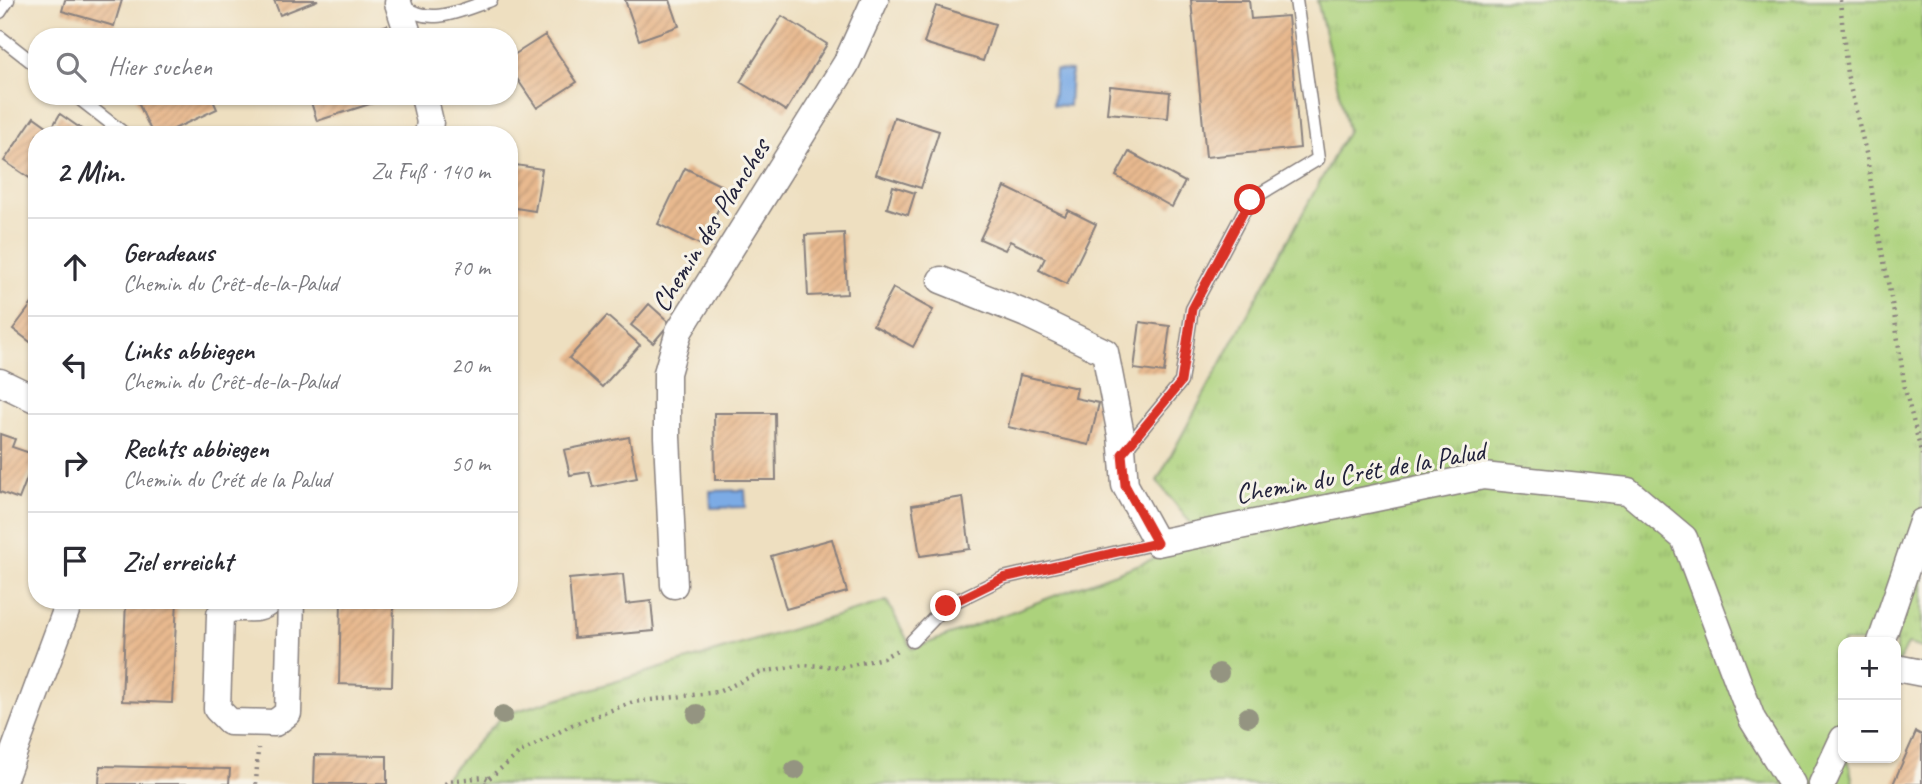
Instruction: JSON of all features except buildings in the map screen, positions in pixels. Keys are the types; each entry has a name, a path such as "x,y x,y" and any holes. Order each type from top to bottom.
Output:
{"street":[{"name":"Chemin des Planches","path":"674,585 667,437 667,373 679,331 846,64 875,0"},
{"path":"397,1 406,28"},
{"path":"426,105 429,126"},
{"path":"941,280 1026,314 1105,352 1121,435 1125,485 1157,543"},
{"path":"0,382 28,396"},
{"name":"Chemin du Crét de la Palud","path":"1157,543 1483,476 1628,491 1684,538 1752,719 1792,784"},
{"path":"1883,637 1922,522"},
{"path":"2,784 67,609"},
{"path":"230,609 220,615 217,709 230,722 275,723 288,713 291,609"},
{"path":"1901,669 1922,674"},
{"path":"1822,784 1838,750"}],"lane":[{"path":"0,12 8,0"},
{"path":"397,1 414,15 434,18 491,0"},
{"path":"1122,454 1181,382 1192,309 1250,200 1318,159 1296,0"},
{"path":"0,37 28,59"},
{"path":"87,105 114,126"},
{"name":"Chemin du Crét de la Palud","path":"912,640 946,606 1003,578 1157,543"}],"path":[{"path":"1840,0 1847,74 1867,157 1877,226 1895,313 1905,389 1922,455"},
{"path":"445,784 449,781 484,777 487,782 531,746 572,725 633,702 718,692 761,672 804,665 843,667 883,658 912,640"}],"green space":[{"path":"1317,0 1922,0 1922,648 1908,644 1901,657 1901,637 1838,637 1838,763 1849,763 1853,784 439,784 503,715 887,601 912,649 1204,540 1157,481 1348,130"}],"water":[{"path":"1055,70 1071,71 1069,106 1053,105"},
{"path":"745,490 746,507 711,508 710,491"}],"route":[{"path":"946,606 1003,578 1157,543 1125,485 1122,454 1181,382 1192,309 1250,200"}]}
